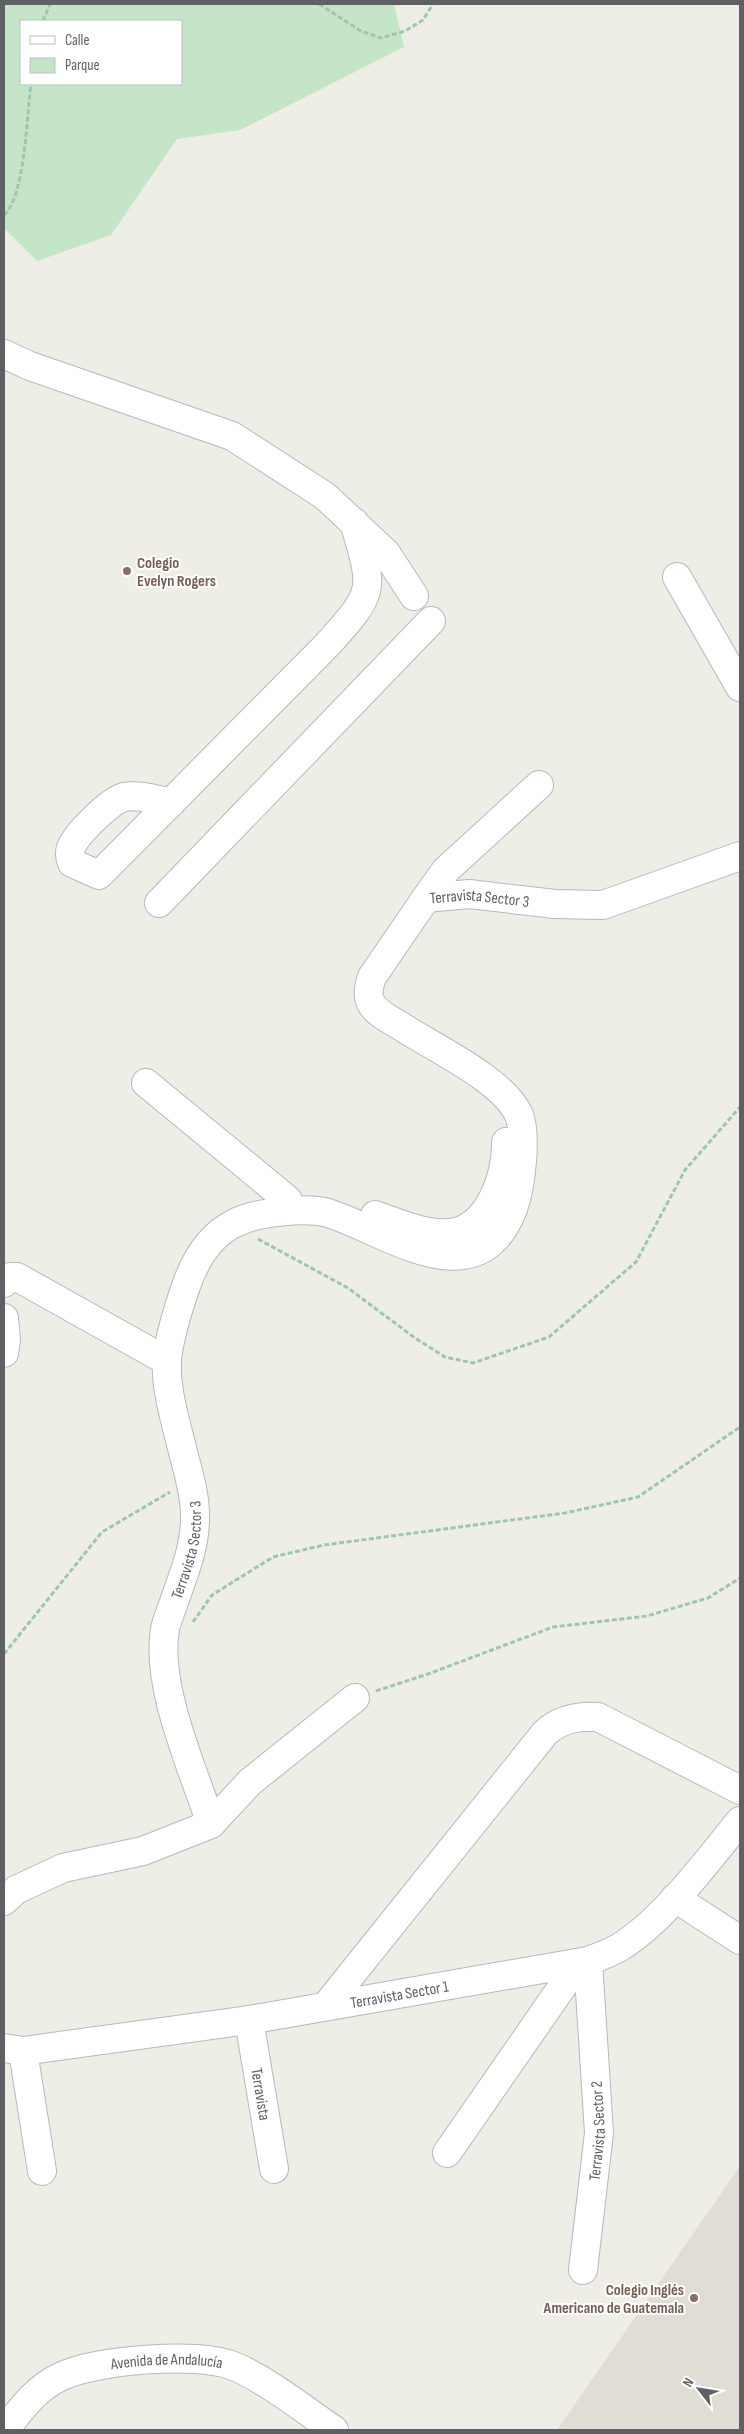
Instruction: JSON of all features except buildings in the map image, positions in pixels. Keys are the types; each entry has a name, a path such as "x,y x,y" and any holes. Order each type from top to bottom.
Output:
{"street":[{"path":"4,354 30,366 232,436 325,496 386,553 414,596 396,591 367,589"},
{"path":"171,803 127,797 110,804 74,843 70,853 75,865 99,876 328,644 359,609 367,589 367,566 354,522"},
{"path":"678,577 740,687"},
{"path":"159,903 431,621"},
{"path":"426,898 446,870 539,785"},
{"name":"Terravista Sector 3","path":"243,1221 281,1212 309,1210 327,1213 432,1254 456,1256 479,1250 498,1234 513,1209 520,1182 523,1155 520,1117 497,1089 478,1072 428,1044 379,1012 369,999 369,985 372,977 426,898 469,894 555,904 603,905 740,856"},
{"path":"146,1082 288,1200 304,1199 336,1203 436,1233 462,1231 487,1209 499,1186 506,1155 505,1121 497,1089"},
{"name":"Terravista Sector 3","path":"211,1824 172,1708 164,1663 165,1628 191,1553 196,1512 171,1403 167,1361 176,1312 194,1264 208,1245 243,1221 288,1200"},
{"path":"4,1283 10,1278 18,1277 167,1361"},
{"path":"4,1318 6,1340 4,1353"},
{"path":"4,1901 16,1890 64,1868 143,1851 211,1824 250,1782 355,1698"},
{"path":"326,2006 539,1741 555,1724 584,1716 598,1717 740,1790"},
{"name":"Terravista Sector 1","path":"13,2049 249,2020 583,1962 610,1952 635,1936 675,1898 740,1821"},
{"path":"675,1898 740,1940"},
{"path":"447,2153 583,1962"},
{"name":"Terravista Sector 2","path":"583,1962 599,2133 583,2270"},
{"name":"Terravista","path":"249,2020 274,2169"},
{"path":"13,2049 42,2171"},
{"name":"Avenida de Andalucía","path":"5,2430 30,2399 62,2376 110,2363 170,2360 221,2363 239,2369 334,2430"}],"path":[{"path":"43,20 50,4"},
{"path":"319,4 361,31 381,38 405,31 423,20 433,4"},
{"path":"4,215 12,203 20,182 31,85"},
{"path":"243,1221 294,1257 348,1288 415,1338 445,1357 473,1363 549,1337 636,1262 685,1170 740,1107"},
{"path":"190,1625 212,1595 273,1556 324,1545 565,1513 638,1497 740,1427"},
{"path":"4,1654 102,1532 190,1481"},
{"path":"355,1698 428,1674 554,1627 647,1616 708,1598 740,1578"}],"shaded area":[{"name":"Colegio Inglés Americano de Guatemala","path":"740,2166 740,2430 557,2430"}],"green space":[{"path":"4,4 394,4 404,47 240,130 177,139 111,235 37,261 4,228"}],"place":[{"name":"Colegio Evelyn Rogers","path":"127,571"},
{"name":"Colegio Inglés Americano de Guatemala","path":"694,2298"}]}
